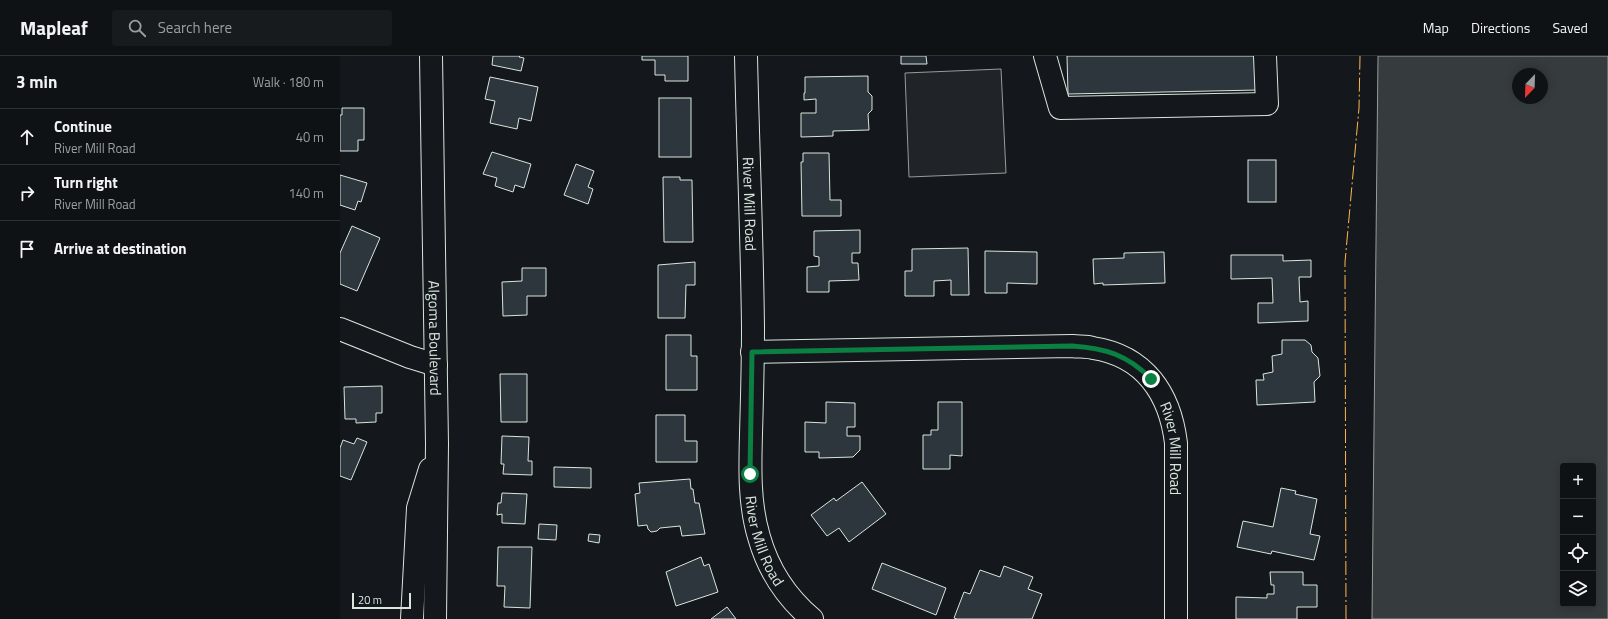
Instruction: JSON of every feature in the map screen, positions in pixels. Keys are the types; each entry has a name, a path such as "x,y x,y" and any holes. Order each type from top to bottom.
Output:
{"street":[{"name":"Algoma Boulevard","path":"431,56 437,444 435,619"},
{"name":"River Mill Road","path":"746,56 752,352 750,474 758,535 772,570 782,588 812,619"},
{"path":"1045,56 1060,108 1267,104 1265,56"},
{"path":"340,329 410,357 436,364"},
{"name":"River Mill Road","path":"752,352 1072,346 1093,348 1127,359 1141,368 1161,392 1169,408 1174,425 1176,443 1176,619"},
{"path":"412,619 418,508 437,444"}],"shaded area":[{"path":"1378,56 1608,56 1608,619 1372,619"},
{"path":"1001,69 1006,173 909,177 905,73"}],"building":[{"path":"493,56 520,56 519,57 524,58 521,71 492,65"},
{"path":"642,56 688,56 688,81 665,81 665,75 655,75 655,60 642,60"},
{"path":"901,56 926,56 927,64 901,64"},
{"path":"1067,56 1257,56 1258,90 1068,94"},
{"path":"868,76 868,92 872,96 872,110 868,114 869,130 833,131 833,136 801,137 801,113 816,113 816,99 804,100 805,77"},
{"path":"490,77 538,87 531,121 519,118 517,129 490,123 495,101 485,99"},
{"path":"659,98 691,98 691,157 659,157"},
{"path":"342,108 364,108 364,140 358,140 358,151 340,151 340,115 342,115"},
{"path":"492,152 531,164 524,188 515,185 513,192 495,186 497,178 483,174"},
{"path":"803,153 829,153 830,200 841,200 841,216 802,216 801,162 803,162"},
{"path":"1248,160 1276,160 1276,202 1248,202"},
{"path":"576,164 594,171 588,187 593,189 588,204 564,195"},
{"path":"340,175 367,183 361,202 358,201 355,210 340,205"},
{"path":"663,177 680,177 680,180 692,180 693,242 664,242"},
{"path":"352,226 380,238 357,291 340,284 340,253"},
{"path":"860,230 860,253 852,253 852,263 858,263 859,280 829,281 829,292 807,292 807,267 819,266 819,257 814,256 814,231"},
{"path":"968,248 969,295 951,295 951,280 934,281 934,296 905,296 905,271 912,271 912,249"},
{"path":"985,251 1037,252 1037,284 1007,283 1007,293 985,293"},
{"path":"1164,252 1165,283 1094,284 1093,259 1124,258 1124,253"},
{"path":"1231,255 1283,255 1283,261 1311,260 1311,277 1299,277 1300,302 1308,301 1308,321 1258,323 1258,303 1273,303 1272,278 1231,279"},
{"path":"695,262 695,285 686,285 685,318 658,318 658,265"},
{"path":"522,268 546,268 546,296 527,296 527,315 503,316 502,282 522,281"},
{"path":"666,335 691,335 691,356 697,356 697,390 666,390"},
{"path":"1282,340 1305,340 1311,345 1312,352 1318,358 1320,376 1314,382 1315,402 1257,405 1256,380 1264,380 1263,374 1273,372 1272,356 1282,354"},
{"path":"500,374 527,374 527,422 501,422"},
{"path":"382,386 382,413 376,413 376,422 356,423 356,419 345,419 344,387"},
{"path":"826,402 855,403 855,427 847,427 847,436 860,436 860,450 853,457 819,458 819,452 805,452 805,422 826,423"},
{"path":"938,402 962,402 962,456 950,455 950,469 923,469 923,435 931,435 931,430 938,430"},
{"path":"656,415 685,415 685,441 697,441 697,462 656,462"},
{"path":"502,436 529,437 528,461 532,461 532,475 503,474 504,464 501,464"},
{"path":"357,438 367,442 351,480 340,476 340,448 343,440 354,444"},
{"path":"554,467 591,468 591,488 554,487"},
{"path":"690,479 695,503 699,503 705,534 682,536 680,526 660,528 657,531 651,532 647,525 638,526 635,494 640,493 639,483"},
{"path":"862,482 886,514 849,542 839,528 827,536 811,515 834,498 836,501"},
{"path":"1281,488 1296,491 1295,494 1317,499 1310,534 1320,536 1314,560 1272,551 1271,554 1237,547 1243,521 1273,527"},
{"path":"502,493 527,494 525,524 502,523 502,514 497,515 498,503 501,503"},
{"path":"539,524 557,525 556,540 538,539"},
{"path":"589,534 600,535 599,543 588,541"},
{"path":"498,547 532,547 530,608 504,607 505,586 497,586"},
{"path":"701,557 704,566 709,564 718,592 676,606 666,572"},
{"path":"882,563 946,588 936,615 872,589"},
{"path":"1004,566 1033,577 1028,589 1042,594 1032,619 954,618 964,592 970,594 980,570 1000,577"},
{"path":"1270,572 1303,572 1303,585 1317,585 1317,607 1297,607 1297,619 1236,619 1236,597 1267,598 1267,594 1274,594 1274,585 1271,585"},
{"path":"727,607 736,619 711,619"}],"power":[{"path":"1346,619 1345,262 1359,108 1360,56"}],"route":[{"path":"750,474 752,352 1072,346 1093,348 1110,352 1127,359 1141,368 1151,379"}]}
